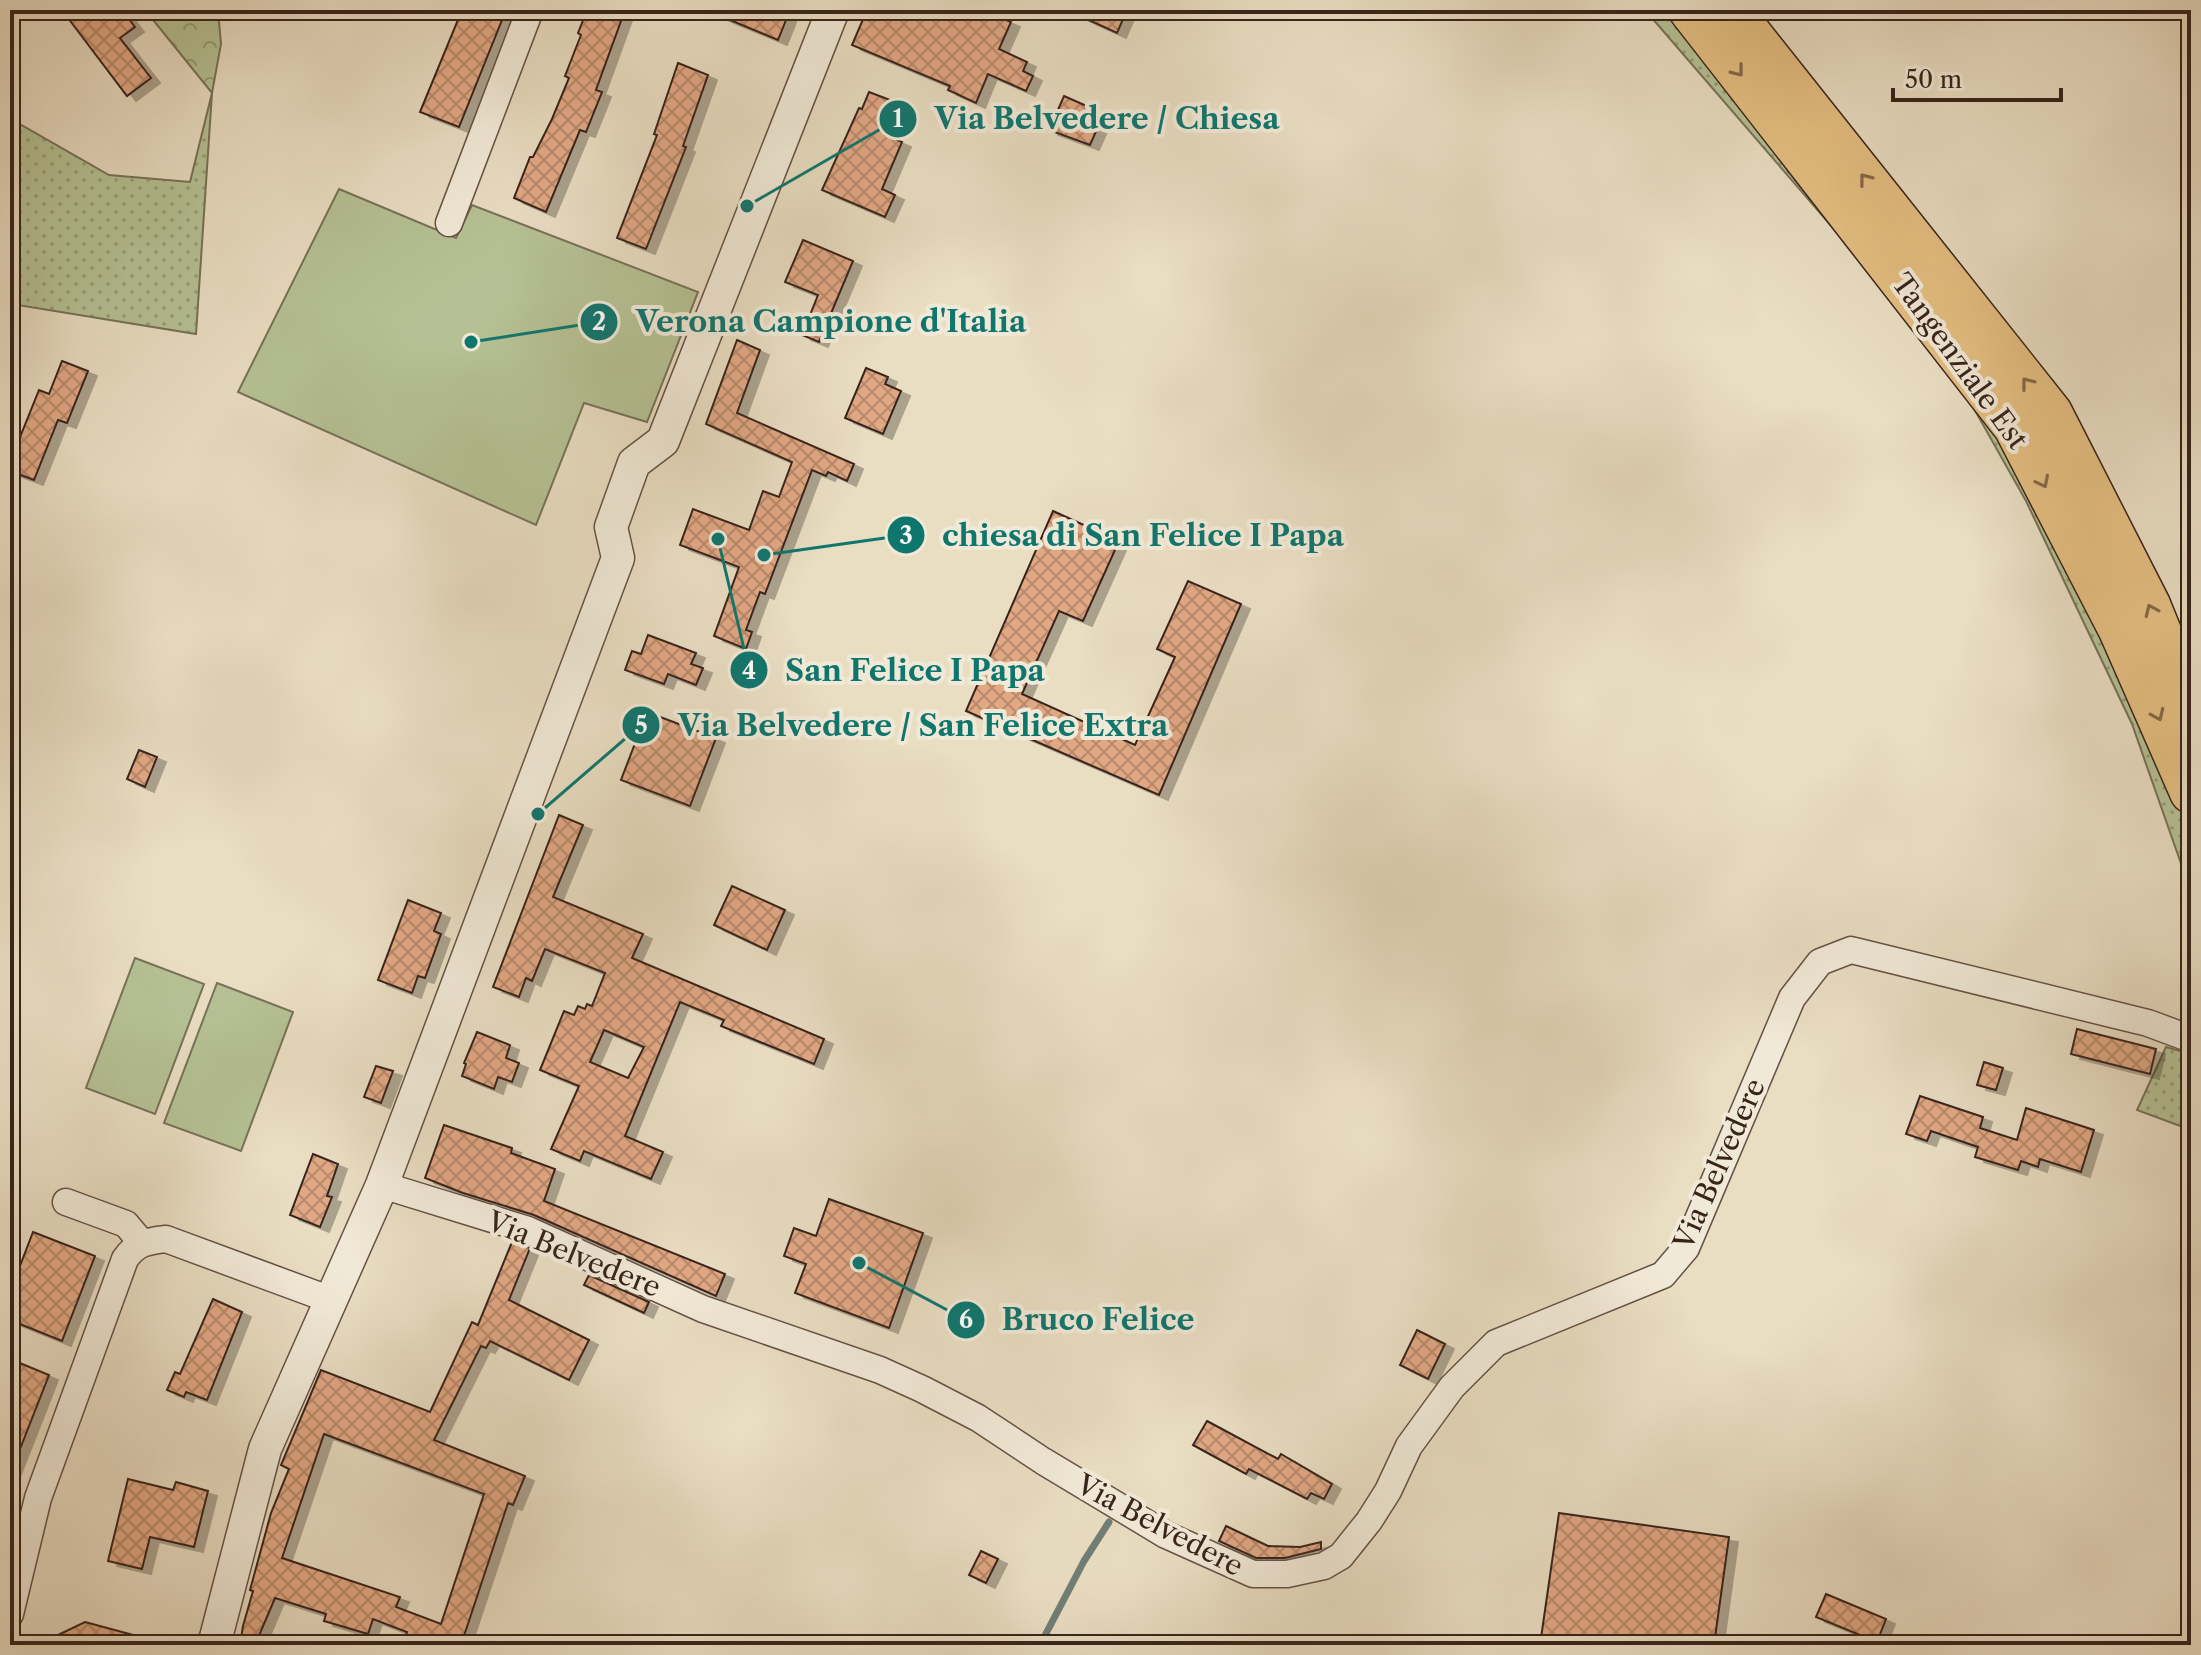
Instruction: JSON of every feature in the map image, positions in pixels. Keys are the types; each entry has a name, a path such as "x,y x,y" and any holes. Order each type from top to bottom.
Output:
{"highway":[{"name":"Tangenziale Est","path":"1690,10 2015,427 2120,630 2191,792"},
{"name":"Tangenziale Est","path":"1731,10 2051,413 2149,605 2191,708"}],"street":[{"path":"449,223 530,10"},
{"path":"214,1645 265,1449 382,1185 618,558 611,527 634,463 663,441 833,10"},
{"name":"Via Belvedere","path":"382,1185 528,1230 703,1309 894,1376 978,1418 1166,1535 1253,1574 1287,1574 1324,1566 1341,1556 1358,1537 1388,1491 1409,1446 1452,1387 1496,1343 1663,1275 1671,1266 1686,1248 1792,998 1820,962 1851,950 2148,1023 2191,1039"},
{"path":"66,1202 126,1224 142,1243"},
{"path":"10,1614 38,1498 125,1259 133,1247 166,1239 331,1300"}],"green space":[{"path":"145,10 218,10 221,44 212,93"},
{"path":"1645,10 1693,10 1983,384 2191,799 2191,892 2132,724 2026,501 1946,359"},
{"path":"212,93 196,334 12,304 10,307 10,134 16,122 109,175 190,182"},
{"path":"339,189 456,238 472,205 698,292 647,422 584,403 536,525 238,392"},
{"path":"135,958 204,984 155,1114 86,1088"},
{"path":"217,983 293,1012 241,1151 164,1123"},
{"path":"2166,1047 2191,1054 2191,1130 2137,1110"}],"building":[{"path":"79,10 122,10 135,27 120,38 151,78 127,96 68,18"},
{"path":"462,10 506,10 459,127 420,112"},
{"path":"587,10 625,10 596,90 602,92 586,132 580,130 546,212 514,198 530,157 533,157 552,119 569,78 565,76"},
{"path":"706,10 790,10 778,40"},
{"path":"867,10 983,10 1011,22 999,49 1027,62 1023,71 1033,76 1026,91 988,74 976,103 948,90 950,86 852,45"},
{"path":"1067,10 1127,10 1117,33"},
{"path":"678,63 708,75 683,146 686,147 646,249 617,238 657,135 654,134"},
{"path":"869,92 898,103 885,135 902,142 882,189 895,195 885,217 822,190"},
{"path":"1064,96 1089,107 1087,112 1102,118 1090,145 1049,130"},
{"path":"803,240 853,261 819,342 802,335 818,295 785,282"},
{"path":"737,340 760,350 737,413 854,464 847,481 828,472 826,476 812,470 765,594 760,592 746,630 752,632 746,649 714,636 739,567 680,545 693,509 749,530 763,491 779,497 792,462 706,424"},
{"path":"62,361 88,371 67,423 58,420 34,480 10,471 10,462 39,390 49,394"},
{"path":"866,368 888,377 885,384 901,391 883,434 845,418"},
{"path":"1053,511 1119,541 1083,621 1059,611 1022,694 1135,745 1175,657 1157,649 1188,581 1241,604 1159,795 966,711"},
{"path":"648,635 696,653 691,664 703,668 696,685 668,674 664,684 625,670 632,651 641,654"},
{"path":"647,712 716,738 690,806 621,780"},
{"path":"139,750 157,757 145,787 127,779"},
{"path":"559,815 583,825 553,897 643,934 632,958 824,1039 814,1064 721,1026 724,1020 680,1002 625,1136 663,1152 651,1179 584,1151 580,1161 551,1149 579,1086 540,1070 564,1011 574,1015 578,1006 585,1009 587,1004 592,1006 605,973 545,949 532,981 526,978 519,997 493,987","holes":["604,1030 644,1047 628,1078 590,1062"]},
{"path":"732,886 785,910 767,950 714,925"},
{"path":"408,900 441,913 434,931 441,934 425,978 418,976 412,993 378,980"},
{"path":"2077,1029 2156,1049 2150,1074 2071,1054"},
{"path":"477,1032 510,1045 506,1058 519,1063 512,1082 498,1077 494,1089 462,1076"},
{"path":"1984,1062 2003,1068 1996,1090 1977,1085"},
{"path":"376,1066 393,1071 381,1103 364,1097"},
{"path":"1920,1096 1983,1117 1980,1128 2017,1140 2026,1108 2094,1130 2081,1172 2040,1159 2038,1167 2021,1161 2018,1170 1975,1157 1978,1147 1931,1131 1927,1141 1906,1134"},
{"path":"444,1125 512,1148 511,1153 555,1169 544,1201 725,1274 716,1296 534,1215 425,1178"},
{"path":"313,1154 338,1164 327,1196 332,1197 320,1227 290,1215"},
{"path":"829,1199 923,1233 889,1328 795,1293 806,1264 784,1256 794,1228 816,1236"},
{"path":"33,1232 95,1256 62,1341 10,1320 10,1292"},
{"path":"512,1242 530,1248 509,1300 589,1340 569,1380 490,1341 486,1348 481,1346 434,1440 525,1476 513,1505 508,1503 461,1645 403,1645 407,1632 373,1619 368,1634 324,1621 326,1614 275,1598 255,1645 240,1645 253,1591 250,1590 271,1513 289,1469 281,1465 321,1370 430,1412 472,1322 478,1325","holes":["324,1434 484,1494 441,1624 396,1607 400,1597 282,1558"]},
{"path":"589,1275 649,1302 644,1313 584,1285"},
{"path":"213,1299 242,1312 207,1400 186,1392 184,1397 167,1390 175,1372 180,1374"},
{"path":"1417,1330 1445,1344 1428,1379 1400,1365"},
{"path":"10,1359 49,1375 11,1472 10,1472"},
{"path":"1207,1421 1278,1459 1281,1454 1332,1484 1324,1499 1311,1493 1307,1499 1249,1469 1246,1474 1193,1445"},
{"path":"128,1479 173,1490 176,1482 208,1491 194,1547 150,1537 142,1569 108,1561"},
{"path":"1559,1513 1729,1537 1714,1645 1540,1645"},
{"path":"1226,1526 1268,1546 1300,1547 1321,1542 1321,1549 1285,1558 1256,1558 1219,1541"},
{"path":"981,1551 998,1559 986,1583 969,1575"},
{"path":"1826,1594 1886,1619 1877,1642 1816,1617"},
{"path":"85,1622 148,1639 147,1645 37,1645"}],"waterway":[{"path":"1040,1645 1084,1561 1109,1522"}],"place":[{"name":"Via Belvedere / Chiesa","path":"747,206"},
{"name":"Verona Campione d'Italia","path":"471,342"},
{"name":"San Felice I Papa","path":"718,539"},
{"name":"chiesa di San Felice I Papa","path":"764,555"},
{"name":"Via Belvedere / San Felice Extra","path":"538,814"},
{"name":"Bruco Felice","path":"859,1263"}]}
